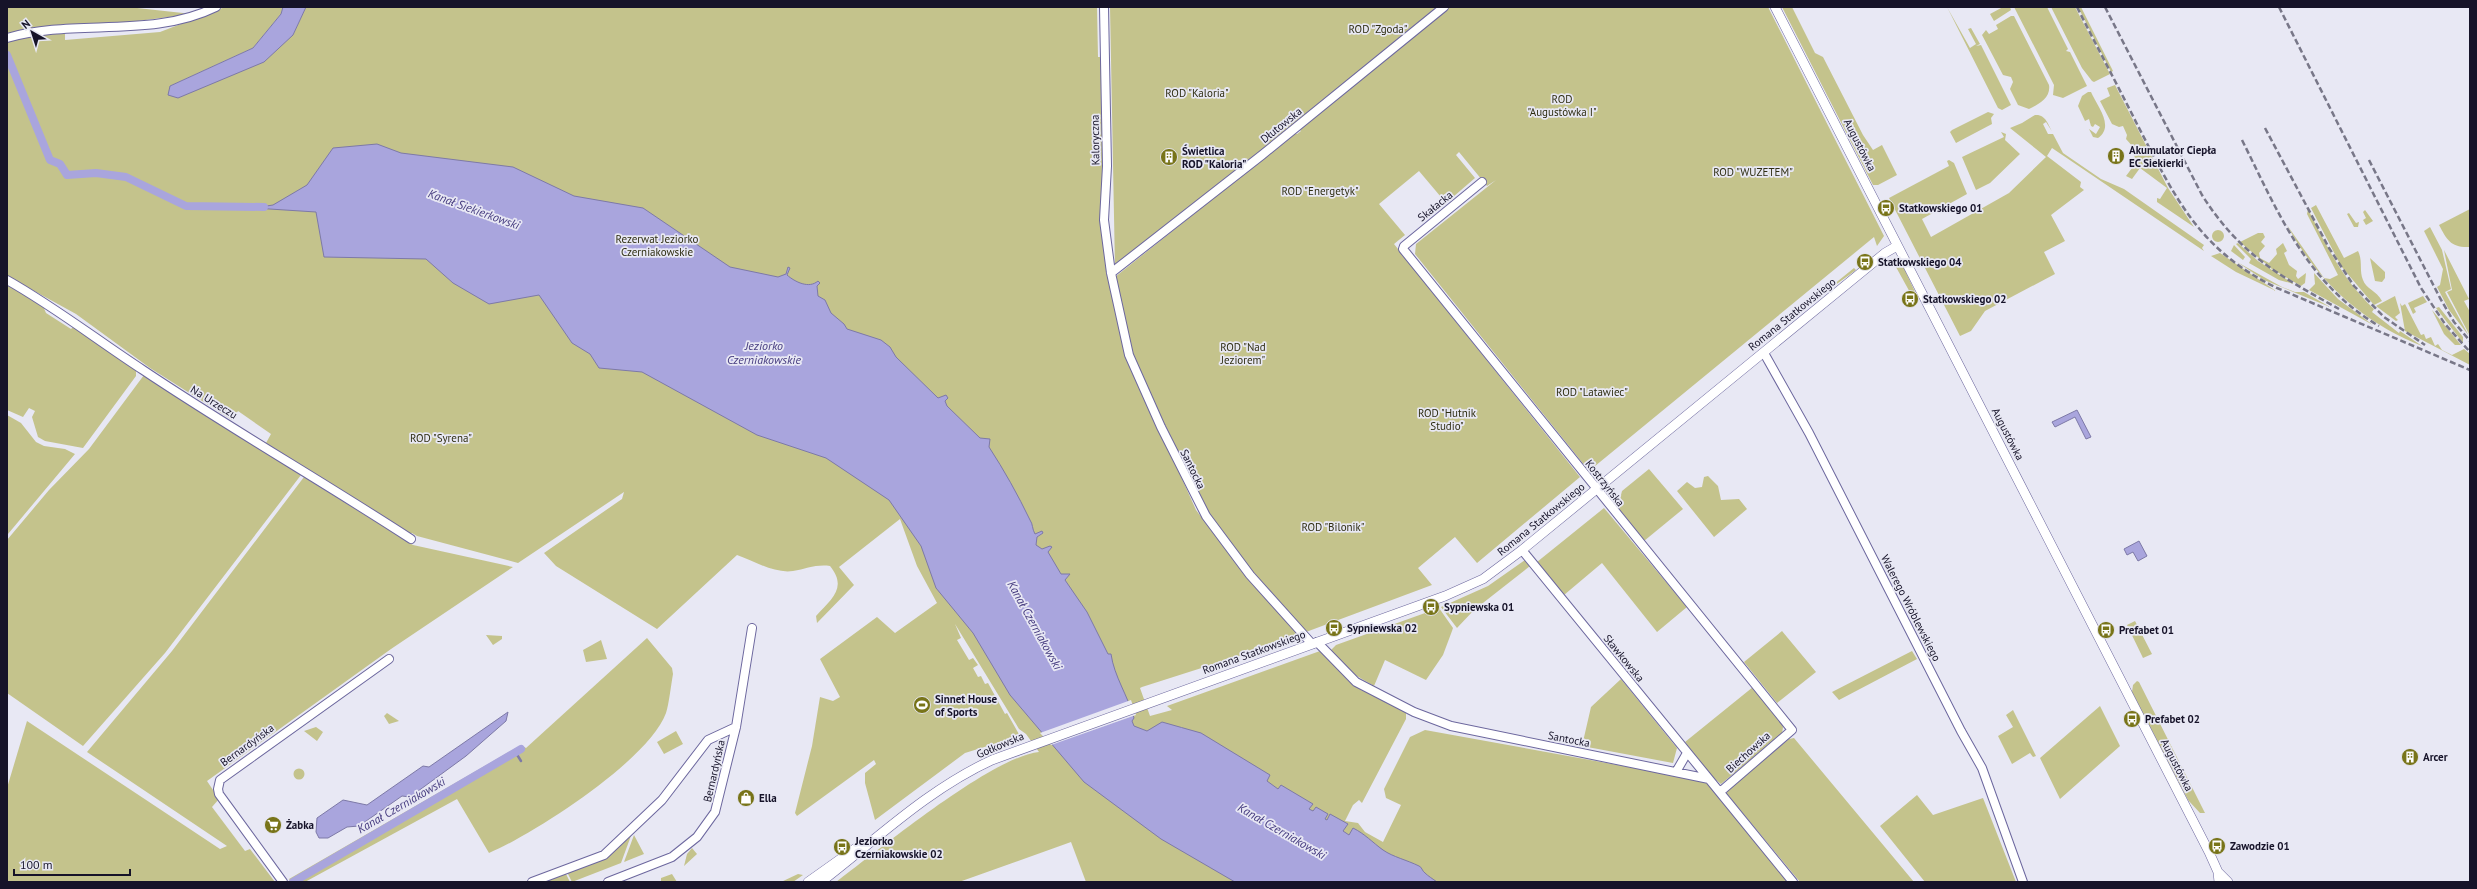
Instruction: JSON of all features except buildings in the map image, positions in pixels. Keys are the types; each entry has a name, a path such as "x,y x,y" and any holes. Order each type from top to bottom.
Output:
{"street":[{"path":"7,38 40,30 164,23 186,20 216,7"},
{"name":"Kaloryczna","path":"1104,7 1107,166 1104,206 1111,273"},
{"name":"Dłutowska","path":"1111,273 1262,155 1444,7"},
{"name":"Augustówka","path":"1775,7 2218,872 2228,882"},
{"name":"Skałacka","path":"1403,247 1482,182"},
{"name":"Romana Statkowskiego","path":"1140,706 1463,589 1483,579 1522,550 1885,253 1898,246"},
{"name":"Kostrzyńska","path":"1403,247 1596,489 1792,730"},
{"name":"Santocka","path":"1111,273 1131,362 1199,504 1250,574 1349,677 1429,718 1451,726 1709,780"},
{"name":"Na Urzeczu","path":"7,280 75,321 142,370 303,474 411,539"},
{"name":"Walerego Wróblewskiego","path":"1764,353 1809,433 1961,731 1982,768 2023,882"},
{"name":"Sławkowska","path":"1522,550 1709,780"},
{"name":"Bernardyńska","path":"608,882 672,857 685,848 709,824 718,802 736,727 749,659 752,628"},
{"name":"Bernardyńska","path":"283,882 219,794 218,789 220,780 389,659"},
{"name":"Gołkowska","path":"808,882 842,856 883,831 930,796 961,776 1034,744 1140,706"},
{"path":"532,882 604,855 662,800 708,740 736,727"},
{"name":"Biechowska","path":"1720,792 1792,730"},
{"path":"1676,772 1687,753"},
{"path":"1709,780 1793,882"},
{"name":"Gołkowska","path":"821,882 850,861 883,831"},
{"name":"Augustówka","path":"2218,872 2219,882"}],"green space":[{"path":"7,7 128,7 192,14 107,25 45,27 7,35"},
{"name":"Rezerwat Jeziorko Czerniakowskie","path":"225,7 283,7 281,14 253,48 170,86 293,35 306,7 1097,7 1098,57 1102,57 1108,252 1105,263 1129,360 1196,510 1244,574 1300,631 1292,639 1140,688 1150,716 1172,710 1167,706 1320,651 1361,690 1397,705 1406,713 1406,719 1362,803 1359,800 1353,805 1345,821 1358,823 1365,832 1383,842 1401,805 1386,798 1384,789 1410,737 1425,730 1711,782 1795,882 1086,882 1071,842 959,882 836,882 906,828 965,787 993,770 1018,758 1039,752 1026,734 1019,729 955,624 961,638 957,640 969,660 973,658 978,665 973,668 978,677 981,676 985,684 988,683 1005,714 1007,713 1020,736 965,753 875,820 865,783 865,773 876,764 874,760 797,816 795,813 812,746 820,697 833,701 840,697 820,659 877,617 895,633 937,603 917,566 900,519 839,567 854,585 817,623 816,616 832,599 837,587 838,581 830,566 816,566 793,571 779,571 737,555 657,629 556,566 544,553 622,499 624,492 518,563 417,536 412,533 409,534 266,443 271,434 238,411 232,420 150,368 76,314 7,276 7,41 65,32 65,40 160,32"},
{"name":"ROD \"Kaloria\"","path":"1110,7 1439,7 1115,268"},
{"path":"1450,7 1768,7 1884,236 1877,246 1874,237 1589,471 1415,254 1416,244 1496,180 1487,186 1459,152 1456,155 1475,178 1446,203 1419,171 1379,204 1405,235 1394,244 1580,477 1477,563 1455,537 1418,568 1432,585 1306,632 1278,603 1242,560 1205,507 1134,361 1115,277 1295,133 1297,134 1301,131 1299,129"},
{"path":"1782,7 1792,7 1815,53 1823,57 1863,135 1873,150 1882,145 1897,175 1878,185 1873,185"},
{"path":"1947,7 1970,48 1976,44 1968,29 1971,28 1980,44 1976,46 1981,45 2011,105 2002,110 1998,108"},
{"path":"2003,7 2010,7 2011,10 1994,21 1990,14"},
{"path":"2014,7 2047,7 2068,49 2066,51 2070,52 2087,86 2063,98 2053,95 2054,85"},
{"path":"2051,7 2075,7 2110,74 2094,82 2092,81 2082,68"},
{"path":"2078,7 2081,7 2113,71 2111,72"},
{"path":"2011,16 2014,16 2049,85 2048,93 2044,100 2029,109 2018,105 2010,89 2013,82 2011,77 2003,75 1982,35 1986,30 1989,34 1998,29 1996,25"},
{"path":"2115,85 2168,188 2194,227 2157,202 2157,198 2160,199 2167,188 2140,168 2132,179 2126,176 2135,164 2134,148 2126,139 2127,135 2123,126 2119,127 2112,124 2100,101 2110,96 2107,88"},
{"path":"2088,92 2091,92 2105,122 2103,133 2098,138 2093,137 2089,129 2096,134 2100,127 2095,124 2093,127 2091,126 2089,119 2085,121 2078,106 2082,96"},
{"path":"1988,112 1994,114 1991,118 1992,124 1956,143 1950,132 1952,130"},
{"path":"2035,115 2042,116 2044,118 2053,133 2046,122 2043,124 2048,134 2053,134 2063,153 2101,179 2124,189 2204,245 2202,248 2204,251 2052,148 2047,156 2081,182 2080,187 2084,190 2051,215 2065,241 2044,252 2055,274 1985,311 1971,331 1960,336 1889,198 1949,166 1947,161 1949,160 1954,163 1967,194 1922,219 1931,237 2009,193 2046,157 2010,128"},
{"path":"2001,132 2006,134 2005,140 2020,154 1990,183 1976,190 1962,157 2004,137"},
{"path":"2316,205 2344,258 2358,251 2364,283 2380,297 2382,301 2374,305 2341,266 2311,208"},
{"path":"2308,209 2336,262 2354,287 2374,309 2372,312 2399,333 2400,331 2422,346 2380,325 2361,312 2343,298 2324,278 2330,279 2338,275 2307,214"},
{"path":"2470,209 2470,247 2458,246 2447,239 2439,225"},
{"path":"2365,210 2373,221 2366,225 2363,220 2366,218 2363,212"},
{"path":"2349,213 2356,223 2359,222 2358,227 2354,227 2347,214"},
{"path":"2287,225 2324,278 2312,264"},
{"path":"2430,227 2442,250 2451,289 2445,292 2469,336 2449,310 2437,287 2440,285 2443,269 2424,231"},
{"path":"2218,230 2222,232 2224,236 2222,240 2218,242 2214,240 2212,236 2214,232"},
{"path":"2258,233 2263,233 2265,237 2261,242 2265,246 2259,253 2260,258 2269,263 2277,254 2276,249 2283,243 2287,251 2284,253 2289,265 2297,271 2296,276 2298,279 2306,273 2305,283 2301,286 2272,269 2240,242"},
{"path":"2238,243 2258,261 2294,284 2279,280 2249,263 2251,259 2236,244"},
{"path":"2234,245 2245,257 2243,260 2231,251"},
{"path":"2444,250 2469,299 2464,301 2470,312 2470,336 2447,292 2452,290"},
{"path":"2220,253 2276,291 2236,272 2211,256"},
{"path":"1891,258 1902,264 1917,296 1912,296"},
{"path":"2370,258 2385,272 2385,278 2382,282 2375,281"},
{"path":"2237,262 2282,287 2295,292 2304,292 2330,307 2264,280"},
{"path":"1854,268 1856,270 1834,286 1833,285"},
{"path":"2314,273 2338,299 2373,325 2309,290 2315,284"},
{"path":"7,284 43,306 46,313 71,329 74,326 136,370 136,376 83,448 45,441 38,437 32,417 35,411 29,408 23,417 7,410"},
{"path":"2395,296 2400,313 2395,317 2398,320 2396,321 2376,306"},
{"path":"2423,296 2427,302 2414,308 2416,312 2413,314 2408,303"},
{"path":"2400,303 2402,306 2405,304 2421,335 2424,334 2426,339 2431,337 2435,346 2438,344 2442,350 2452,355 2464,349 2470,354 2470,365 2405,331"},
{"path":"2439,307 2463,337 2463,343 2436,308"},
{"path":"2432,310 2461,345 2455,345 2444,334"},
{"path":"144,375 301,475 165,653 83,746 7,693 7,540 49,490 89,449"},
{"path":"7,415 21,423 36,442 44,446 65,449 75,454 8,534"},
{"path":"1649,469 1683,509 1644,541 1614,504 1620,499 1622,491"},
{"path":"1708,476 1718,486 1721,500 1739,499 1747,509 1714,537 1677,491 1687,482 1695,488 1702,487 1704,477"},
{"path":"304,477 413,545 513,567 391,649 207,781 219,799 212,807 245,851 250,849 275,882 7,882 7,788 27,721 220,849 227,846 87,752 172,651"},
{"path":"1604,508 1687,607 1657,632 1602,563 1564,595 1537,562"},
{"path":"1525,560 1530,566 1474,610 1457,628 1441,607 1488,586"},
{"path":"1439,608 1453,628 1443,655 1426,680 1385,660 1374,686 1339,662 1331,650 1336,645"},
{"path":"2135,621 2152,654 2143,658 2127,625"},
{"path":"1782,631 1816,672 1777,703 1744,662"},
{"path":"486,635 502,636 502,639 493,645"},
{"path":"647,638 672,668 673,674 666,713 655,732 638,752 588,794 533,830 489,853 457,799 305,882 291,882 289,879 521,745 526,748"},
{"path":"601,640 607,659 586,662 583,650"},
{"path":"1912,651 1917,659 1839,700 1832,692"},
{"path":"1621,679 1677,748 1673,763 1582,746 1591,707"},
{"path":"2137,681 2139,682 2205,813 2200,813 2188,800 2132,692 2133,685"},
{"path":"1753,687 1781,721 1783,727 1782,734 1721,784 1710,775 1685,742"},
{"path":"2100,706 2120,746 2060,799 2040,758"},
{"path":"2013,710 2036,756 2033,757 2030,753 2012,764 1998,736 2013,727 2006,715"},
{"path":"387,713 399,721 389,724 384,716"},
{"path":"316,727 323,732 317,741 304,731"},
{"path":"676,731 683,744 664,754 657,742"},
{"path":"1794,738 1914,882 1800,882 1727,794 1727,790 1789,739"},
{"path":"299,768 303,770 305,774 303,778 299,780 295,778 293,774 295,770"},
{"path":"1917,795 1933,815 1983,798 2016,882 1925,882 1880,826"},
{"path":"632,833 621,863 572,882 567,872 594,863"},
{"path":"634,835 644,854 624,862"},
{"path":"692,848 697,854 684,866 687,854"},
{"path":"565,872 570,882 535,882"},
{"path":"672,874 677,882 661,882 661,878"},
{"path":"798,874 803,875 793,882 781,882"}],"water":[{"path":"283,7 306,7 293,35 264,62 178,98 168,95 170,86 253,48 281,14"},
{"name":"Jeziorko Czerniakowskie","path":"377,144 401,153 513,167 574,196 643,208 730,267 778,277 786,274 788,267 790,268 787,275 802,284 810,284 818,281 820,283 817,286 818,296 825,300 831,313 844,324 847,329 881,340 890,347 896,357 938,398 946,395 948,398 945,401 947,406 980,438 990,439 989,447 1021,501 1035,534 1042,531 1043,533 1037,537 1036,545 1042,549 1050,546 1052,547 1048,552 1061,574 1070,574 1065,580 1087,612 1108,654 1111,654 1115,670 1134,718 1132,721 1134,726 1147,731 1162,722 1201,733 1270,775 1267,781 1278,789 1281,785 1313,804 1309,809 1313,811 1316,807 1328,814 1325,819 1327,820 1330,814 1348,824 1343,831 1349,835 1353,828 1387,852 1420,867 1437,882 1235,882 1161,839 1084,782 1010,695 973,633 936,588 921,546 889,500 826,458 757,435 642,372 599,368 590,354 572,343 539,295 489,304 453,283 426,259 324,257 316,212 254,208 273,205 307,185 333,148"},
{"path":"2077,410 2091,437 2086,439 2075,417 2055,427 2052,422"},
{"path":"2139,541 2147,556 2138,561 2133,552 2127,555 2124,549"},
{"path":"508,712 506,721 466,756 410,797 402,796 359,826 347,827 328,838 319,838 316,832 317,818 343,800 367,805 423,766 429,767"}],"pier":[{"path":"1131,700 1136,715 1051,745 1040,733"}],"waterway":[{"name":"Kanał Siekierkowski","path":"7,55 50,160 60,164 67,175 96,173 126,177 186,206 264,207"},
{"name":"Kanał Czerniakowski","path":"293,882 521,749"},
{"path":"516,753 521,761"}],"railway":[{"path":"2077,7 2165,177 2178,199 2192,220 2228,257 2250,273 2277,288 2470,370"},
{"path":"2105,7 2202,195 2216,216 2246,249 2263,262 2298,286 2339,309"},
{"path":"2279,7 2421,288 2445,324 2470,352"},
{"path":"2265,128 2329,248 2354,286 2384,317 2425,345"},
{"path":"2242,140 2282,219 2313,267 2332,289 2354,309 2379,326"},
{"path":"2369,160 2440,298 2454,322 2470,341"}],"place":[{"name":"Akumulator Ciepła EC Siekierki","path":"2116,156"},
{"name":"Świetlica ROD \"Kaloria\"","path":"1169,157"},
{"name":"Statkowskiego 01","path":"1886,208"},
{"name":"Statkowskiego 04","path":"1865,262"},
{"name":"Statkowskiego 02","path":"1910,299"},
{"name":"Sypniewska 01","path":"1431,607"},
{"name":"Sypniewska 02","path":"1334,628"},
{"name":"Prefabet 01","path":"2106,630"},
{"name":"Sinnet House of Sports","path":"922,705"},
{"name":"Prefabet 02","path":"2132,719"},
{"name":"Arcer","path":"2410,757"},
{"name":"Ella","path":"746,798"},
{"name":"Żabka","path":"273,825"},
{"name":"Zawodzie 01","path":"2217,846"},
{"name":"Jeziorko Czerniakowskie 02","path":"842,847"}],"park label":[{"name":"ROD \"Zgoda\"","path":"1378,29"},
{"name":"ROD \"Augustówka I\"","path":"1562,105"},
{"name":"ROD \"WUZETEM\"","path":"1753,172"},
{"name":"ROD \"Energetyk\"","path":"1320,191"},
{"name":"ROD \"Nad Jeziorem\"","path":"1243,353"},
{"name":"ROD \"Latawiec\"","path":"1592,392"},
{"name":"ROD \"Hutnik Studio\"","path":"1447,419"},
{"name":"ROD \"Syrena\"","path":"441,438"},
{"name":"ROD \"Bilonik\"","path":"1333,527"}]}
